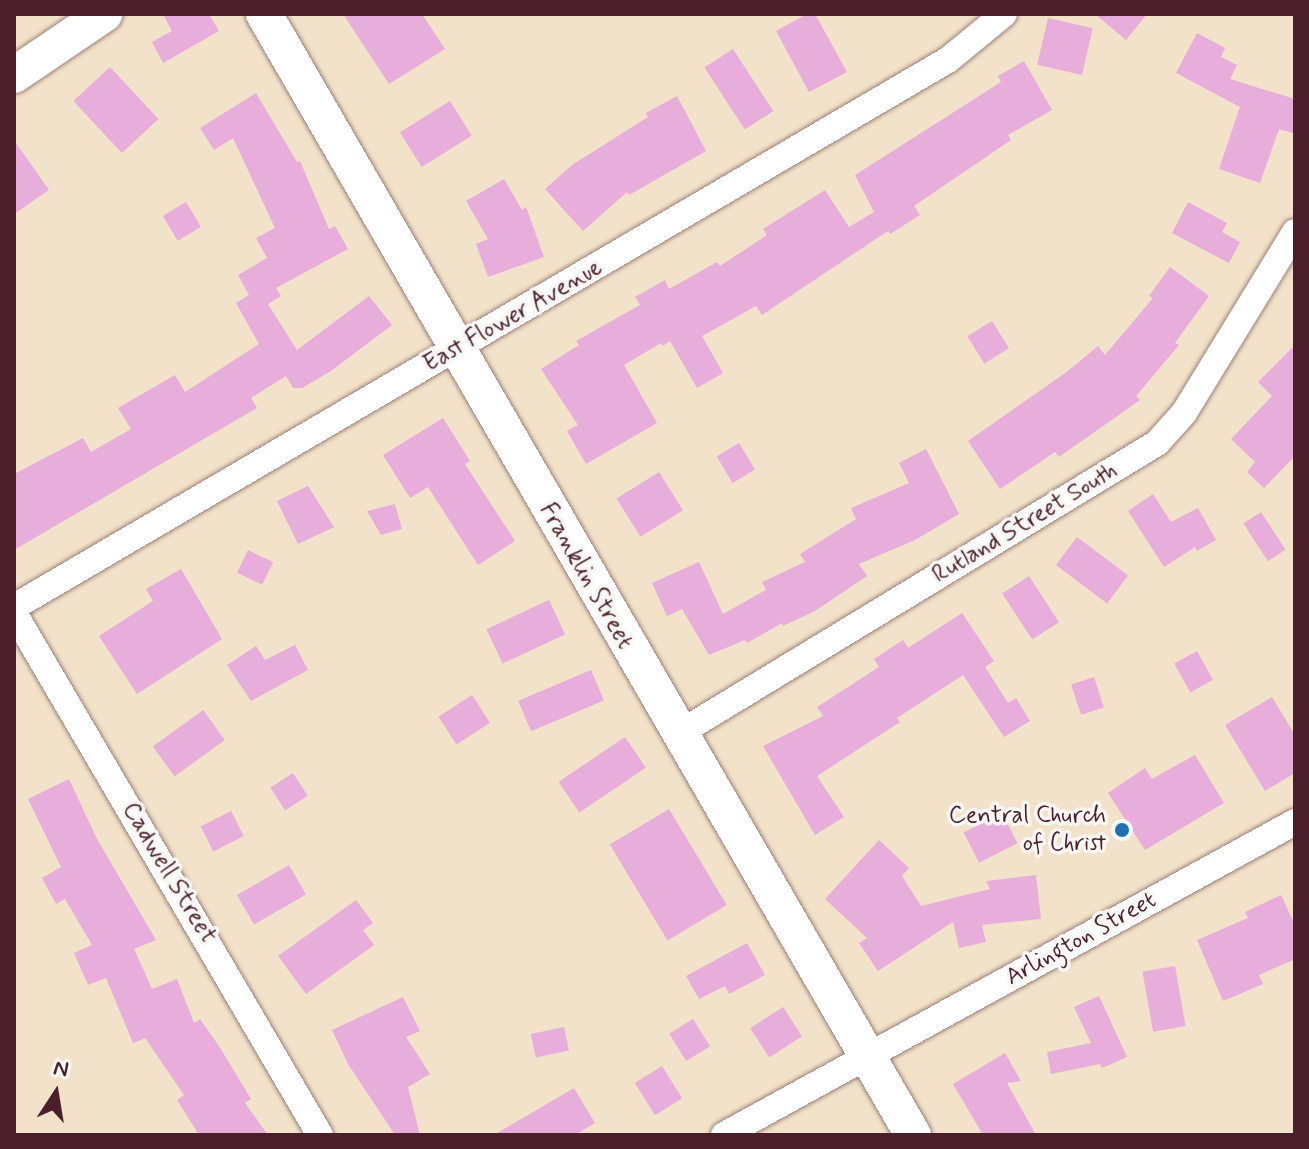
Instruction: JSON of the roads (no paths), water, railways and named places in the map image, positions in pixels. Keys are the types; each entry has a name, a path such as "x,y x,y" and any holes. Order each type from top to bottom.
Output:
{"street":[{"path":"14,75 104,14"},
{"name":"Franklin Street","path":"264,14 678,734 913,1135"},
{"name":"East Flower Avenue","path":"14,610 948,60 1004,14"},
{"name":"Rutland Street South","path":"678,734 1157,443 1184,413 1288,263 1295,232"},
{"name":"Cadwell Street","path":"14,610 320,1135"},
{"name":"Arlington Street","path":"724,1135 1295,822"}],"place":[{"name":"Central Church of Christ","path":"1122,830"}]}
